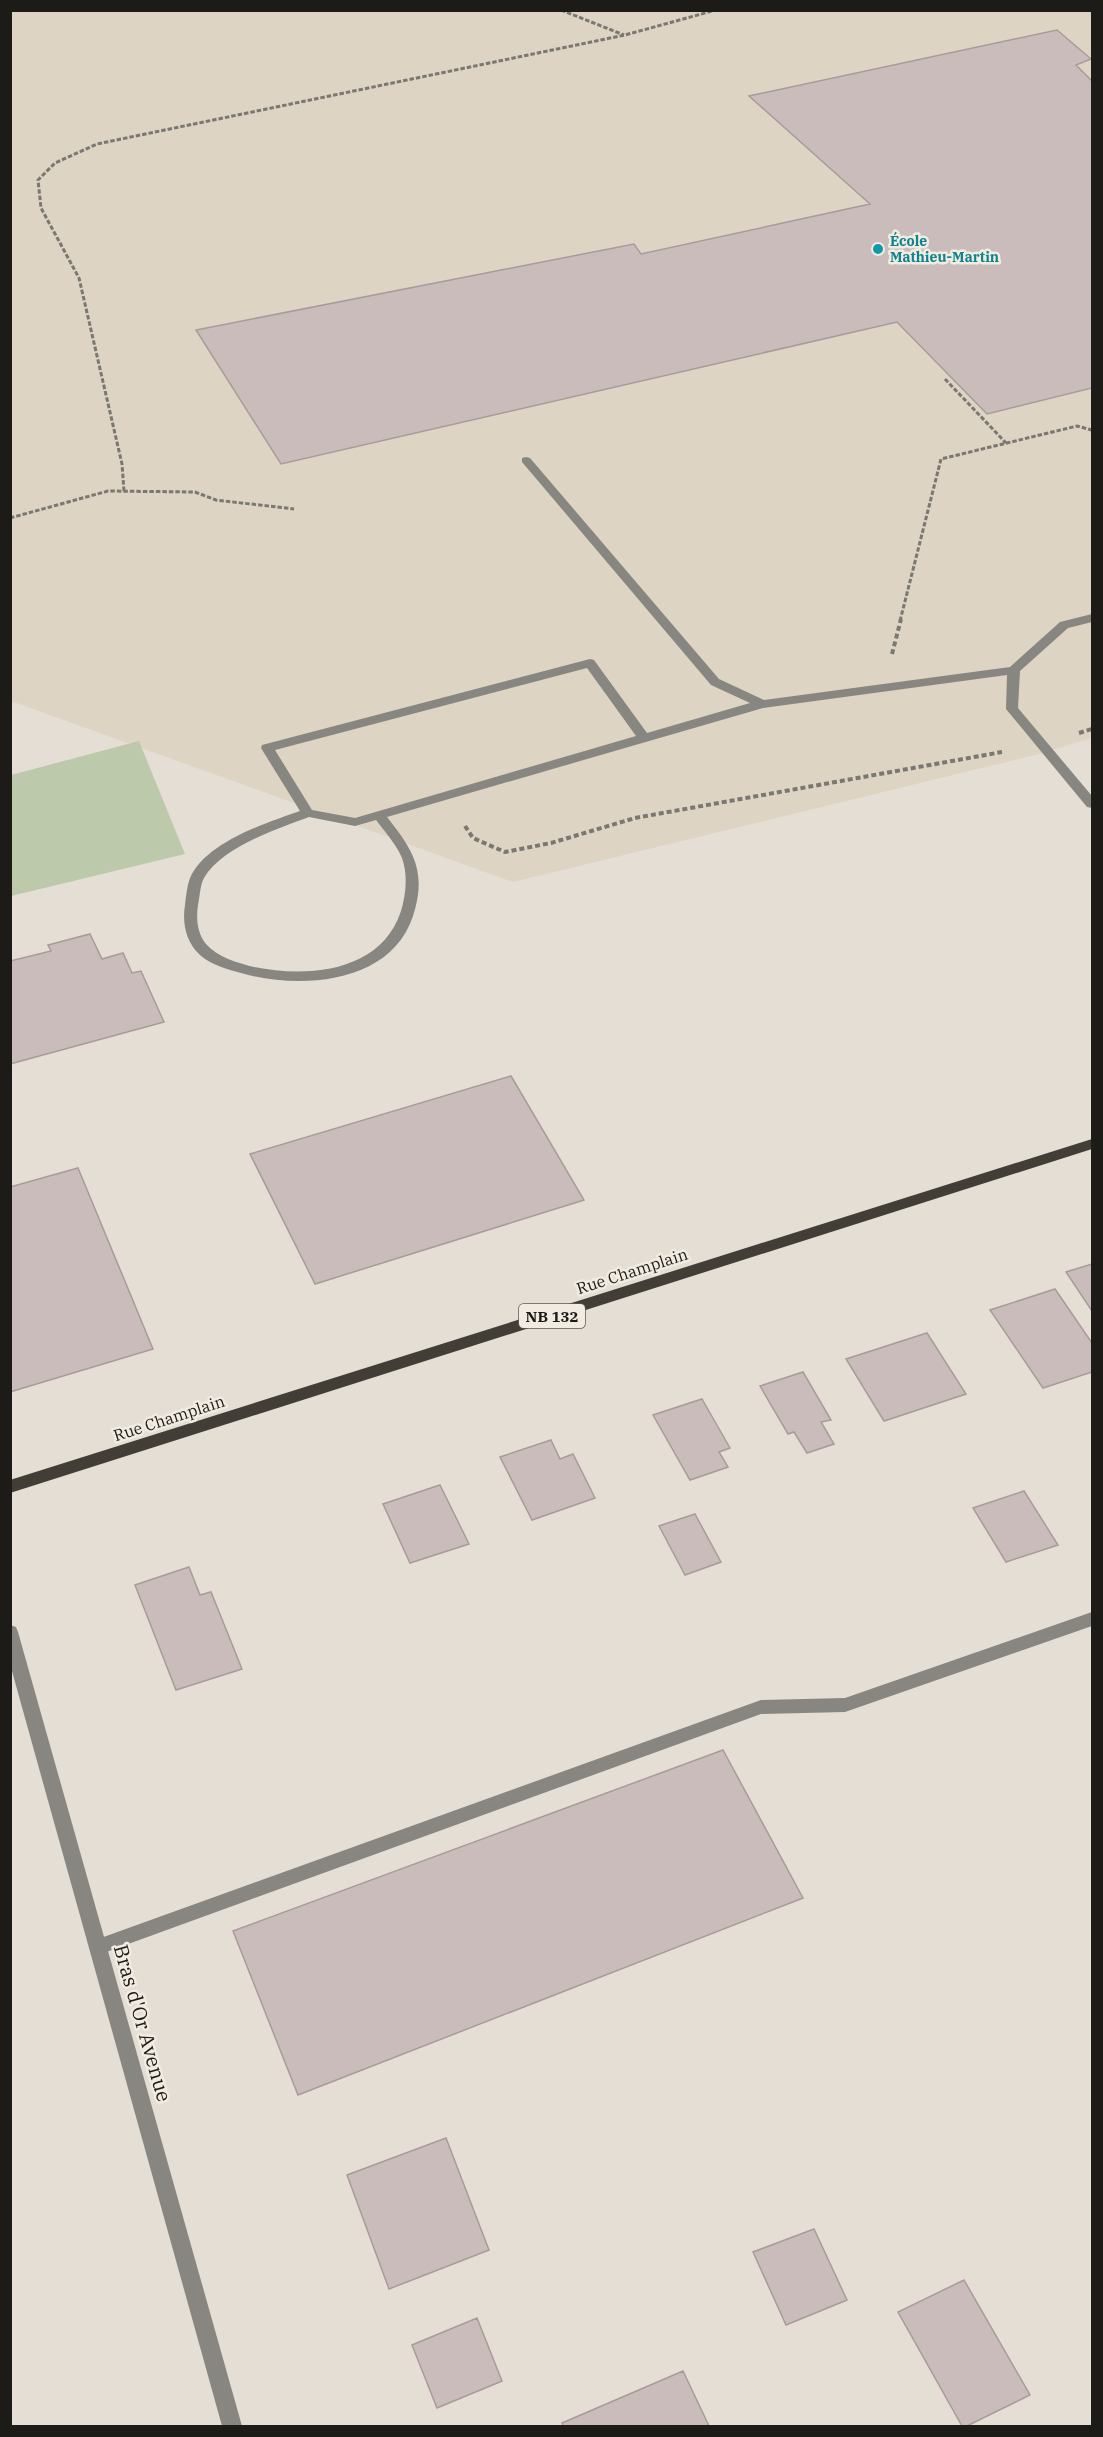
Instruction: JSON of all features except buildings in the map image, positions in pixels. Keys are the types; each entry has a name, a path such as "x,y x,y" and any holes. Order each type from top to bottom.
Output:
{"main road":[{"name":"Rue Champlain","path":"10,1487 1092,1144"}],"street":[{"path":"526,460 715,682 762,704"},
{"path":"379,815 408,856 414,884 408,918 388,948 350,971 312,978 269,976 236,966 206,952 191,932 190,910 198,876 220,855 254,834 308,813 355,822 444,796 644,738 762,704 1014,670 1064,625 1092,618"},
{"path":"308,813 267,748 590,663 644,738"},
{"path":"1014,670 1012,709 1092,804"},
{"path":"98,1947 761,1707 845,1705 1092,1619"},
{"name":"Bras d'Or Avenue","path":"10,1632 232,2427"}],"path":[{"path":"561,10 625,35"},
{"path":"124,491 122,464 79,278 41,208 38,180 55,164 98,144 625,35 716,10"},
{"path":"945,379 1006,443"},
{"path":"884,687 941,459 1077,426 1092,430"},
{"path":"10,518 108,491 195,492 216,500 294,509"},
{"path":"444,796 473,838 505,852 551,843 635,818 1042,744 1092,729"}],"shaded area":[{"name":"École Mathieu-Martin","path":"10,11 1092,11 1092,738 1035,755 513,882 11,701"}],"green space":[{"path":"139,741 185,854 11,896 11,775"}],"place":[{"name":"École Mathieu-Martin","path":"878,249"}]}
